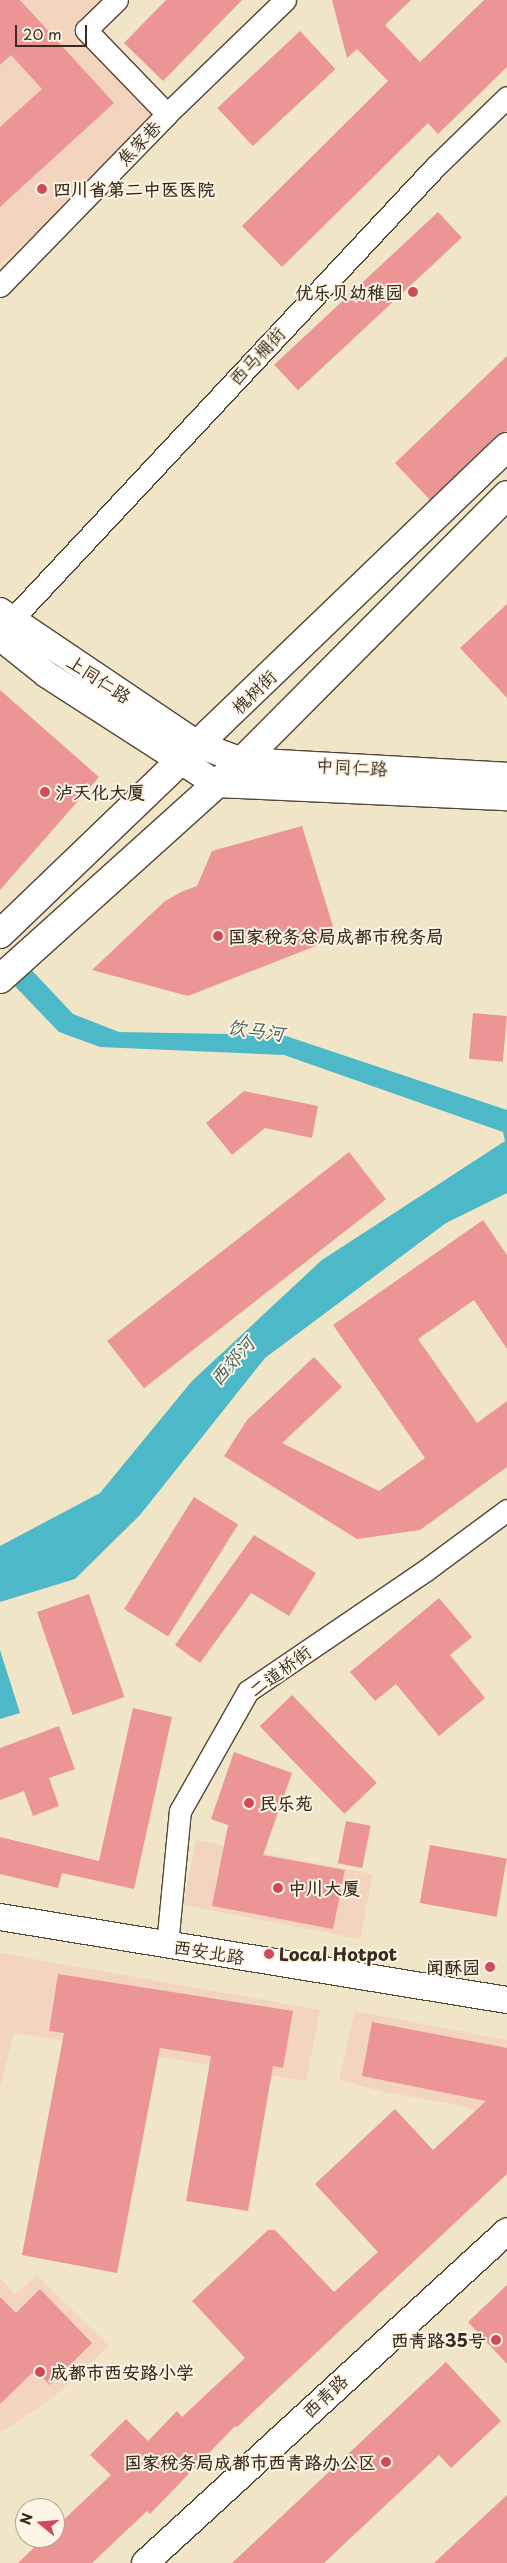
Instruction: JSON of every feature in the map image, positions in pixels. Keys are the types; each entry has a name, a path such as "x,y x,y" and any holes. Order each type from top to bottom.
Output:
{"main road":[{"name":"槐树街","path":"0,934 507,448"},
{"path":"0,979 242,761 507,495"}],"street":[{"name":"焦家巷","path":"0,286 168,114 86,30 116,0"},
{"path":"168,114 285,0"},
{"name":"西马棚街","path":"3,625 435,166 507,97"},
{"name":"上同仁路","path":"3,625 190,753"},
{"path":"190,753 217,784 507,797"},
{"name":"中同仁路","path":"190,753 242,761 507,776"},
{"name":"二道桥街","path":"167,1945 180,1811 248,1691 426,1570 507,1510"},
{"name":"西安北路","path":"0,1917 507,2000"},
{"name":"西青路","path":"145,2563 507,2231"}],"shaded area":[{"name":"四川省第二中医医院","path":"0,0 117,0 86,30 167,114 0,265"},
{"name":"中川大厦","path":"196,1840 373,1874 360,1939 183,1905"},
{"path":"0,1953 320,2010 306,2081 14,2033 0,2089"},
{"path":"355,2011 507,2040 507,2120 449,2103 384,2092 339,2080"},
{"name":"成都市西安路小学","path":"37,2275 109,2346 51,2399 0,2433 0,2278 15,2294"}],"water":[{"name":"西郊河","path":"25,963 73,1014 119,1032 283,1035 507,1110 507,1193 446,1223 265,1358 140,1515 75,1579 0,1602 0,1546 100,1493 192,1381 322,1260 505,1141 503,1132 284,1055 100,1047 59,1032 9,980"},
{"path":"0,1650 20,1713 0,1719"}],"building":[{"path":"0,0 20,0 114,103 0,207 0,127 42,89 11,55 0,65"},
{"path":"166,0 242,0 163,81 124,43"},
{"path":"332,0 411,0 385,25 420,62 484,0 507,0 507,67 438,134 428,123 282,267 242,226 388,81 357,49 347,58"},
{"path":"300,31 335,69 253,146 217,108"},
{"path":"438,212 462,238 298,390 274,365"},
{"path":"507,356 507,431 496,436 430,500 395,463"},
{"path":"507,604 507,698 460,648"},
{"name":"泸天化大厦","path":"0,690 99,777 0,890"},
{"name":"国家税务总局成都市税务局","path":"302,826 336,936 313,947 188,996 92,970 165,901 197,886 212,851"},
{"path":"473,1013 507,1016 503,1062 469,1059"},
{"path":"244,1091 318,1106 312,1138 265,1128 232,1155 206,1123"},
{"path":"349,1152 386,1199 144,1388 107,1341"},
{"path":"483,1220 507,1255 507,1349 474,1300 418,1339 477,1423 507,1401 507,1467 420,1530 357,1539 224,1456 247,1420 314,1357 342,1387 282,1443 379,1491 425,1458 333,1325"},
{"path":"194,1497 238,1525 168,1636 124,1609"},
{"path":"254,1535 316,1573 289,1616 251,1593 200,1663 175,1645"},
{"path":"89,1594 124,1697 72,1715 37,1612"},
{"path":"439,1598 472,1637 450,1655 485,1698 439,1736 396,1684 375,1701 350,1672"},
{"path":"292,1695 377,1783 344,1814 260,1726"},
{"path":"133,1708 172,1717 134,1889 62,1873 58,1888 0,1874 0,1837 99,1861"},
{"path":"59,1726 75,1769 49,1778 59,1806 33,1816 24,1791 0,1800 0,1748"},
{"path":"234,1752 292,1773 263,1855 345,1870 333,1929 212,1906 228,1825 211,1819"},
{"path":"346,1821 371,1826 362,1868 338,1863"},
{"path":"430,1845 507,1859 497,1917 420,1903"},
{"path":"58,1974 293,2011 283,2068 273,2066 248,2211 186,2201 211,2056 160,2048 117,2273 22,2255 64,2033 49,2031"},
{"path":"372,2022 507,2048 507,2174 237,2427 235,2426 150,2514 147,2511 92,2563 18,2563 34,2548 65,2548 65,2519 111,2475 90,2455 126,2419 148,2441 177,2411 182,2417 245,2358 192,2301 268,2230 275,2230 334,2292 378,2252 315,2184 395,2109 433,2150 486,2101 362,2076"},
{"name":"西青路35号","path":"507,2285 507,2364 468,2322"},
{"name":"成都市西安路小学","path":"40,2289 92,2343 50,2385 35,2370 0,2404 0,2297 16,2313"},
{"name":"国家税务局成都市西青路办公区","path":"446,2362 501,2421 451,2468 439,2455 324,2563 232,2563"},
{"path":"507,2495 507,2563 434,2563"}],"place":[{"name":"四川省第二中医医院","path":"42,189"},
{"name":"优乐贝幼稚园","path":"413,292"},
{"name":"泸天化大厦","path":"45,792"},
{"name":"国家税务总局成都市税务局","path":"218,936"},
{"name":"民乐苑","path":"249,1803"},
{"name":"中川大厦","path":"278,1888"},
{"name":"Local Hotpot","path":"269,1954"},
{"name":"闻酥园","path":"490,1967"},
{"name":"西青路35号","path":"496,2340"},
{"name":"成都市西安路小学","path":"40,2372"},
{"name":"国家税务局成都市西青路办公区","path":"386,2462"}],"water label":[{"name":"饮马河","path":"256,1030"}]}
